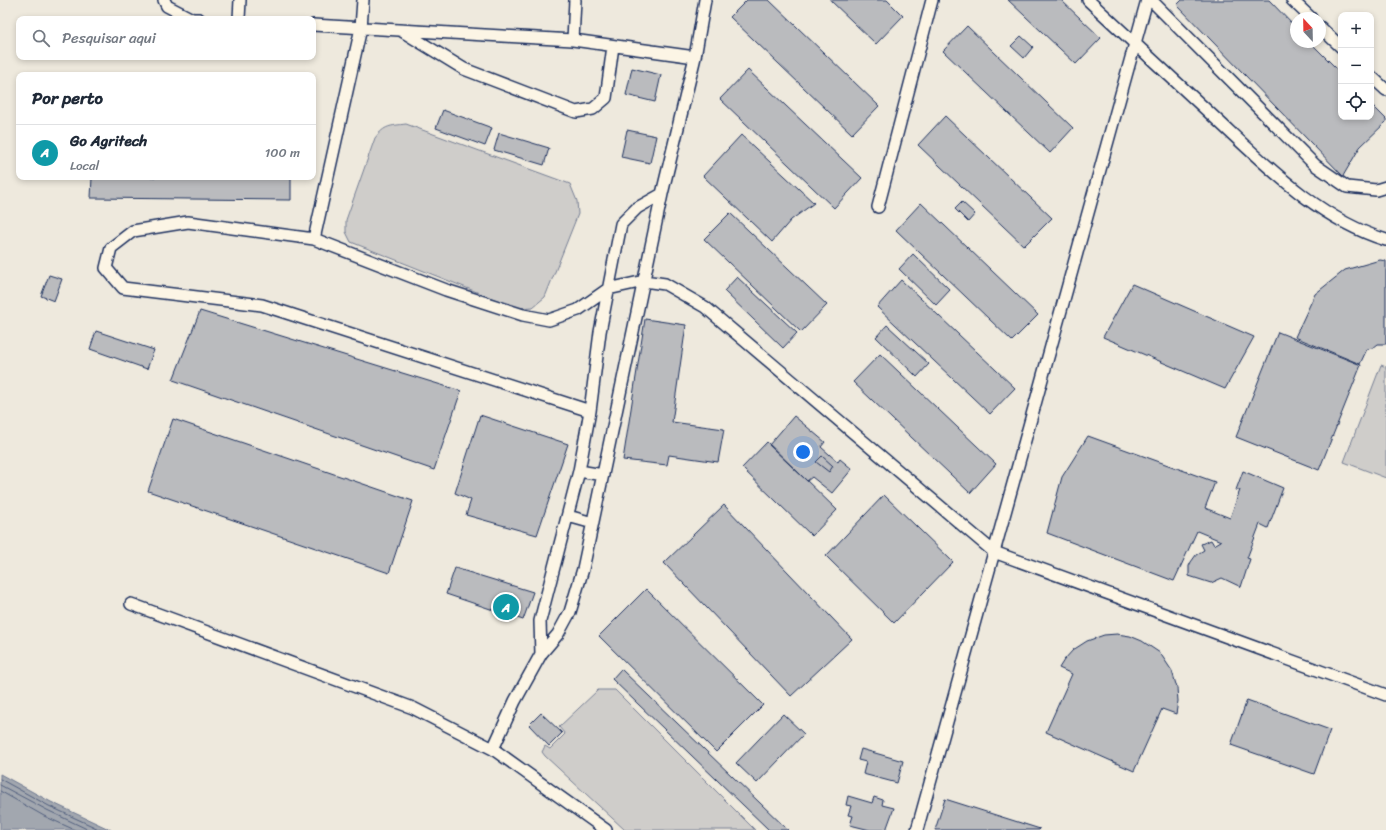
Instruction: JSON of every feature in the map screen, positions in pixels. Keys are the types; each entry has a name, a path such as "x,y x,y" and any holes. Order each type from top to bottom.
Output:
{"lane":[{"path":"164,0 167,6 186,16"},
{"path":"239,16 240,0"},
{"path":"314,239 361,28 362,0"},
{"path":"573,40 575,0"},
{"path":"493,749 515,701 540,654 558,634 570,612 583,569 662,194 695,57 705,0"},
{"path":"878,206 932,0"},
{"path":"1088,0 1278,176 1320,208 1371,236 1386,240"},
{"path":"917,830 1147,0"},
{"path":"1151,0 1315,165 1347,187 1376,190 1386,187"},
{"path":"1292,0 1305,12"},
{"path":"316,25 573,40 695,57"},
{"path":"401,30 464,69 576,112 593,109 606,98 613,46"},
{"path":"1326,33 1338,44"},
{"path":"1374,79 1386,90"},
{"path":"540,654 540,621 579,471 590,410 600,332 621,224 637,208 662,194"},
{"path":"590,410 262,305 123,288 106,268 111,248 133,231 188,222 314,239 446,290 523,315 549,320 578,310 608,289 644,281 665,284 705,307 994,552 1386,695"},
{"path":"579,471 602,475"},
{"path":"568,516 592,523"},
{"path":"131,604 413,708 493,749 606,830"}],"shaded area":[{"path":"406,124 570,184 577,201 578,214 545,297 533,307 517,308 351,242 346,232 346,220 375,138 385,128"},
{"path":"1381,365 1386,367 1386,478 1344,462"},
{"path":"598,690 615,690 755,830 625,830 542,752 545,746 550,749 565,734 559,727"}],"water":[{"path":"0,774 51,802 111,830 0,830"}],"building":[{"path":"747,0 769,0 879,106 852,134 730,17"},
{"path":"830,0 887,0 903,16 876,44"},
{"path":"1008,0 1061,0 1101,38 1076,64"},
{"path":"1182,0 1269,0 1290,22 1290,48 1316,48 1338,70 1338,120 1374,120 1374,107 1386,119 1386,122 1360,147 1343,176 1177,5"},
{"path":"967,26 1073,128 1050,153 943,51"},
{"path":"1021,36 1033,47 1024,58 1011,46"},
{"path":"632,68 661,75 655,102 626,95"},
{"path":"748,70 862,178 834,208 720,99"},
{"path":"443,110 492,128 485,146 436,128"},
{"path":"945,116 1052,218 1024,246 918,145"},
{"path":"627,130 656,136 650,163 621,157"},
{"path":"499,133 549,148 544,165 494,150"},
{"path":"741,135 814,203 791,220 772,242 703,176"},
{"path":"92,180 291,180 291,200 91,198"},
{"path":"962,202 975,214 968,222 955,209"},
{"path":"921,203 1038,315 1012,341 896,230"},
{"path":"730,213 827,305 801,332 704,239"},
{"path":"913,254 950,290 936,305 899,269"},
{"path":"1380,260 1386,261 1386,344 1378,344 1373,348 1367,349 1360,364 1295,337 1315,294 1345,270"},
{"path":"49,275 62,279 54,301 41,296"},
{"path":"737,277 797,333 783,348 724,291"},
{"path":"901,280 1015,388 990,414 877,307"},
{"path":"1132,284 1254,337 1225,389 1103,337"},
{"path":"200,311 461,391 434,470 173,380"},
{"path":"645,319 686,325 672,422 724,429 718,462 669,455 667,465 623,460"},
{"path":"887,325 929,364 917,377 876,337"},
{"path":"96,331 154,350 147,369 90,349"},
{"path":"1278,332 1361,365 1319,470 1236,437"},
{"path":"880,354 996,464 970,493 853,382"},
{"path":"480,415 568,444 537,535 466,515 471,500 455,493"},
{"path":"794,416 825,442 821,447 838,462 840,459 852,469 832,493 812,477 807,481 769,445"},
{"path":"173,419 413,501 389,573 148,491"},
{"path":"1088,436 1215,482 1205,508 1230,518 1240,490 1236,490 1243,471 1283,488 1268,528 1260,524 1247,558 1250,559 1241,587 1222,578 1211,583 1189,576 1189,566 1191,562 1196,555 1204,550 1201,544 1211,540 1214,545 1221,541 1197,531 1174,581 1047,533 1062,477"},
{"path":"767,442 837,510 812,536 742,468"},
{"path":"822,456 833,466 829,472 816,462"},
{"path":"884,495 953,562 894,623 826,556"},
{"path":"724,505 852,639 791,696 664,563"},
{"path":"455,568 533,592 523,620 446,594"},
{"path":"646,589 763,705 716,752 599,636"},
{"path":"1117,634 1130,636 1142,641 1160,653 1172,671 1177,688 1178,701 1176,714 1162,709 1134,771 1046,732 1072,674 1059,668 1064,660 1073,650 1087,641 1104,635"},
{"path":"621,669 788,830 769,830 612,679"},
{"path":"1247,700 1330,730 1314,774 1231,745"},
{"path":"541,713 562,733 549,746 529,725"},
{"path":"783,714 804,734 757,783 736,763"},
{"path":"861,749 903,761 897,783 863,774 866,762 858,760"},
{"path":"848,796 872,803 874,797 883,800 882,805 894,808 886,830 870,830 850,825 853,816 848,815 851,806 846,805"},
{"path":"945,799 1040,829 935,830"}],"place":[{"name":"Go Agritech","path":"506,607"}]}
